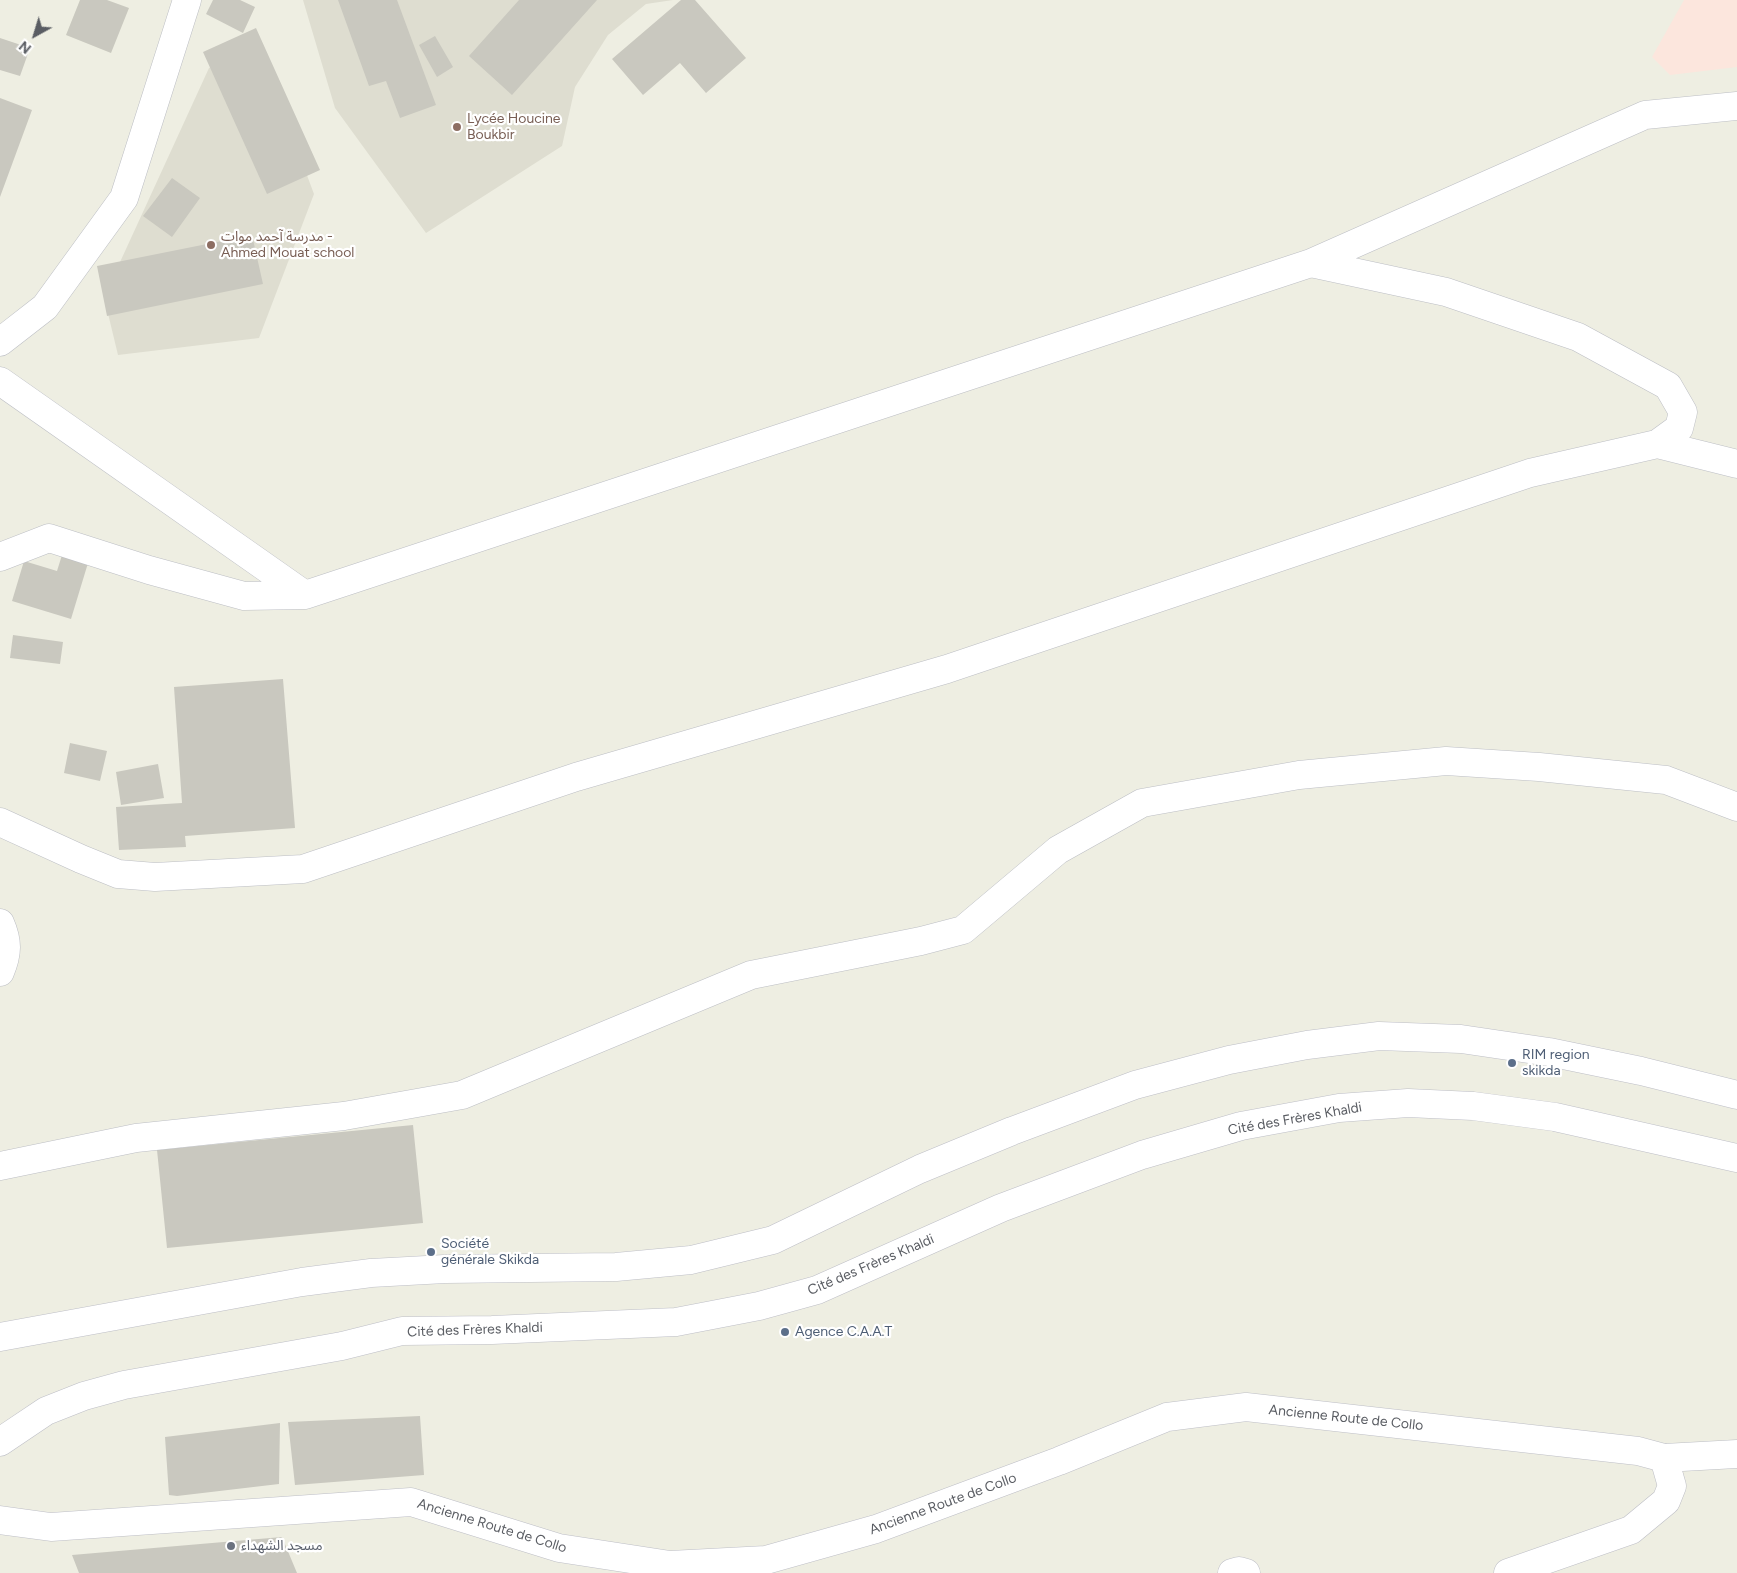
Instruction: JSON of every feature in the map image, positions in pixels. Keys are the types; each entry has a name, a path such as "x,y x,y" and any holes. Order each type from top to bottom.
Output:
{"street":[{"path":"0,342 45,307 124,198 187,0"},
{"path":"0,556 50,538 149,570 244,596 305,595 1311,263 1645,115 1737,106"},
{"path":"0,822 80,859 118,874 155,877 302,869 576,777 947,669 1530,473 1657,444 1679,428 1683,412 1668,386 1578,337 1446,292 1311,263"},
{"path":"0,381 305,595"},
{"path":"1657,444 1737,464"},
{"path":"0,1166 136,1138 344,1116 462,1096 751,975 921,941 963,930 1058,850 1142,803 1299,775 1446,761 1539,767 1666,780 1737,807"},
{"path":"0,923 6,938 6,954 0,972"},
{"path":"0,1336 302,1282 371,1273 446,1269 616,1267 690,1260 773,1240 920,1169 1012,1131 1135,1085 1229,1060 1307,1045 1378,1036 1461,1039 1549,1052 1641,1071 1737,1094"},
{"name":"Cité des Frères Khaldi","path":"0,1442 46,1411 84,1396 124,1386 342,1346 402,1331 492,1330 676,1322 758,1306 817,1290 1001,1208 1142,1155 1242,1126 1339,1108 1408,1103 1473,1106 1555,1117 1737,1158"},
{"name":"Ancienne Route de Collo","path":"0,1520 51,1527 411,1502 559,1548 670,1565 766,1560 876,1529 1059,1461 1168,1417 1246,1407 1638,1451 1664,1458 1737,1454"},
{"path":"1508,1573 1631,1530 1666,1501 1672,1486 1664,1458"},
{"path":"1232,1573 1239,1571 1246,1573"}],"shaded area":[{"name":"Lycée Houcine Boukbir","path":"303,0 673,0 646,4 608,35 575,87 562,146 426,233 335,108"},
{"path":"1684,0 1737,0 1737,67 1670,75 1652,57"},
{"name":"مدرسة آحمد موات - Ahmed Mouat school","path":"258,45 314,194 259,338 118,355 104,297 209,68"}],"building":[{"path":"80,0 107,0 129,8 111,53 66,35"},
{"path":"213,0 240,0 255,7 243,33 206,14"},
{"path":"338,0 397,0 436,105 400,118 386,81 369,86"},
{"path":"519,0 597,0 512,95 469,56"},
{"path":"681,0 695,0 746,58 706,93 680,63 643,95 612,59"},
{"path":"256,28 320,170 267,194 203,52"},
{"path":"435,36 453,67 437,77 419,45"},
{"path":"0,38 30,48 20,76 0,70"},
{"path":"0,98 32,110 0,197"},
{"path":"172,178 200,198 172,237 143,216"},
{"path":"252,235 263,284 107,316 97,266"},
{"path":"62,555 88,563 71,619 12,601 24,561 57,571"},
{"path":"13,635 63,642 60,664 10,658"},
{"path":"283,679 295,828 185,836 186,847 119,850 116,807 182,803 174,687"},
{"path":"70,743 107,751 100,781 64,773"},
{"path":"158,764 164,798 121,805 116,772"},
{"path":"413,1125 423,1223 167,1248 157,1150"},
{"path":"420,1416 424,1475 295,1485 288,1422"},
{"path":"280,1423 279,1484 177,1496 169,1495 165,1437"},
{"name":"مسجد الشهداء","path":"282,1537 297,1573 79,1573 72,1555"}],"place":[{"name":"Lycée Houcine Boukbir","path":"457,127"},
{"name":"مدرسة آحمد موات - Ahmed Mouat school","path":"211,245"},
{"name":"RIM region skikda","path":"1512,1063"},
{"name":"Société générale Skikda","path":"431,1252"},
{"name":"Agence C.A.A.T","path":"785,1332"},
{"name":"مسجد الشهداء","path":"231,1546"}]}
